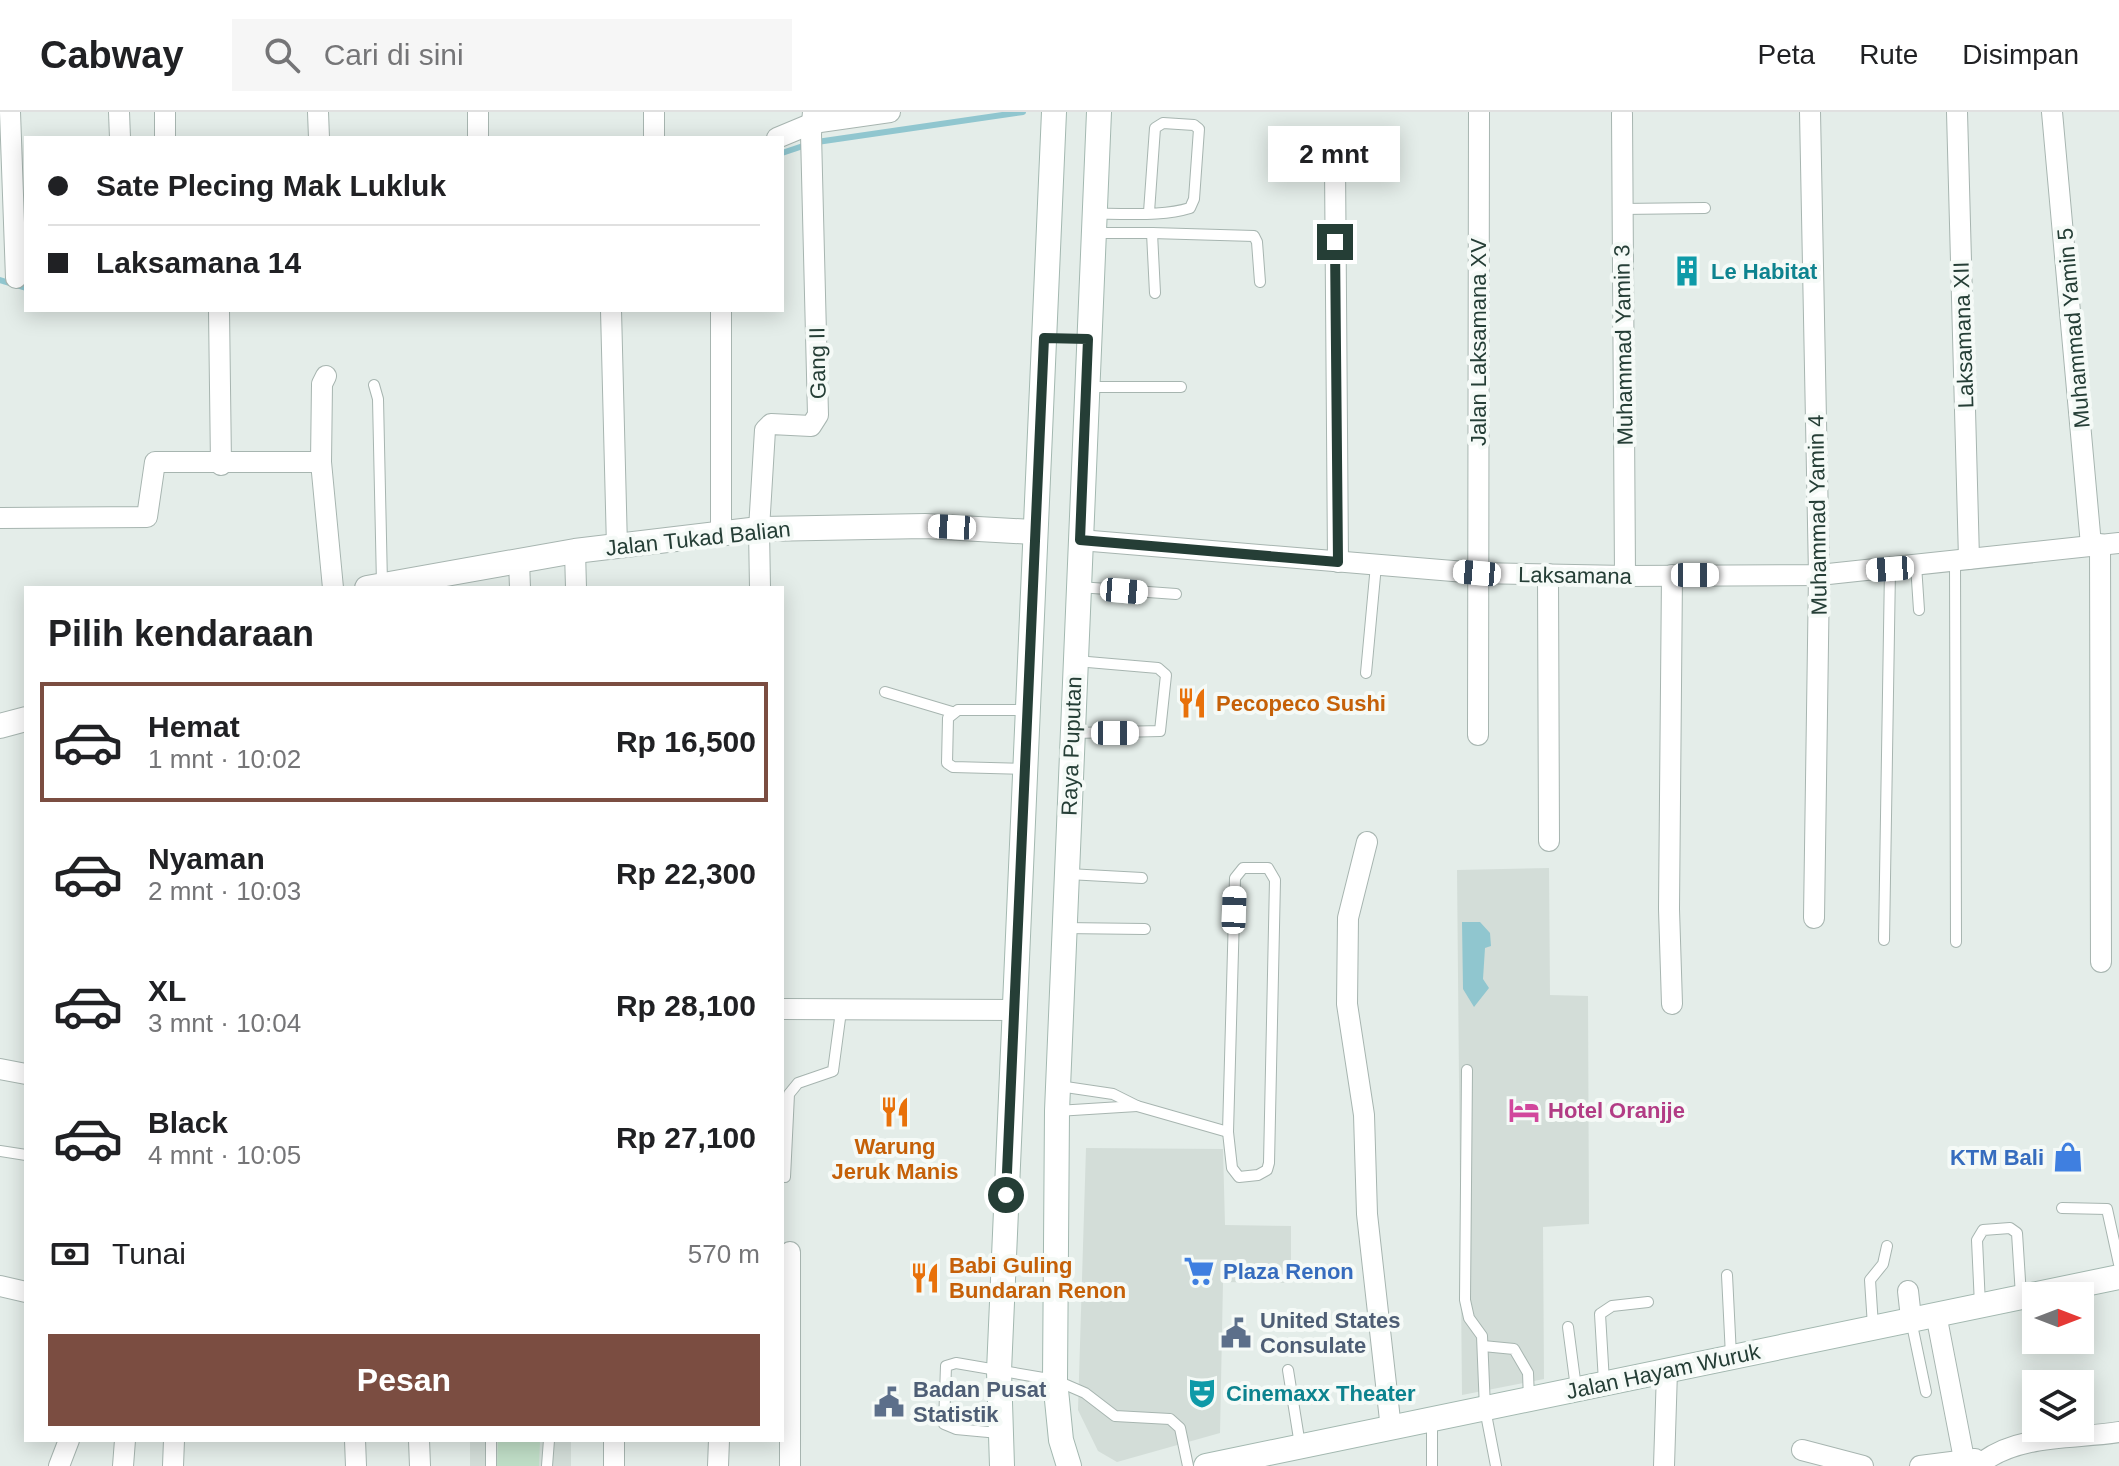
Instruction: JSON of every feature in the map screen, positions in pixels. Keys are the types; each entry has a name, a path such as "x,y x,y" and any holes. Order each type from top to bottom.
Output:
{"main road":[{"name":"Raya Puputan","path":"1002,1466 999,1371 1033,532 1054,112"},
{"name":"Raya Puputan","path":"1069,1466 1061,1440 1055,1380 1057,1111 1099,112"},
{"path":"1044,338 1088,339"},
{"name":"Jalan Tukad Balian","path":"374,586 461,577 519,561 575,551 721,532 925,526 1033,532"},
{"path":"0,726 24,720"},
{"name":"Jalan Hayam Wuruk","path":"1206,1466 1245,1461 1300,1445 1391,1429 2119,1277"}],"street":[{"path":"10,112 14,278"},
{"path":"119,112 120,136"},
{"path":"165,112 165,136"},
{"path":"318,112 319,136"},
{"path":"478,112 478,136"},
{"path":"654,112 654,136"},
{"path":"784,137 812,133 890,112"},
{"name":"Jalan Laksamana XV","path":"1478,735 1479,112"},
{"name":"Muhammad Yamin 4","path":"1810,112 1819,575 1814,918"},
{"name":"Laksamana XII","path":"1957,112 1962,560"},
{"name":"Muhammad Yamin 5","path":"2052,112 2103,544 2101,962"},
{"name":"Muhammad Yamin 3","path":"1622,114 1625,576"},
{"name":"Gang II","path":"759,529 765,430 771,424 811,426 818,415 812,133"},
{"path":"1335,164 1338,562"},
{"path":"219,312 221,465"},
{"path":"611,312 617,547"},
{"path":"721,312 721,532"},
{"path":"326,376 322,384 321,462 333,586"},
{"path":"1,518 73,519 81,515 147,517 155,462 221,465 321,462"},
{"path":"759,529 760,586"},
{"name":"Laksamana","path":"1080,540 1477,573 1625,576 1819,575 2103,544"},
{"path":"575,551 576,586"},
{"path":"519,561 520,586"},
{"path":"1548,574 1549,841"},
{"path":"1672,575 1669,909 1672,1004"},
{"path":"1367,842 1348,918 1347,1004 1364,1115 1367,1214 1391,1429"},
{"path":"784,1009 1015,1010"},
{"path":"0,1069 24,1074"},
{"path":"790,1252 790,1466"},
{"path":"0,1286 24,1292"},
{"path":"1908,1291 1911,1318"},
{"path":"1936,1314 1979,1462"},
{"path":"1664,1466 1667,1371"},
{"path":"1920,1466 1979,1462 2017,1445 2119,1432"},
{"path":"59,1466 68,1442"},
{"path":"123,1466 125,1442"},
{"path":"173,1466 174,1442"},
{"path":"355,1442 356,1466"},
{"path":"419,1442 420,1466"},
{"path":"614,1442 614,1466"},
{"path":"718,1466 719,1442"},
{"path":"1802,1450 1863,1466"}],"lane":[{"path":"1094,223 1190,208 1194,199 1199,129 1194,125 1163,123 1155,128 1149,212"},
{"path":"1621,209 1705,208"},
{"path":"1094,223 1152,233 1254,236 1260,282"},
{"path":"1152,233 1155,293"},
{"path":"374,385 378,399 374,586"},
{"path":"1086,387 1181,387"},
{"path":"1956,942 1962,560"},
{"path":"1366,673 1376,565"},
{"path":"1916,565 1919,610"},
{"path":"1884,940 1890,569"},
{"path":"1077,587 1176,594"},
{"path":"1071,733 1160,731 1166,675 1158,668 1074,661"},
{"path":"885,692 952,712 1026,710"},
{"path":"952,712 948,718 947,763 953,767 1023,769"},
{"path":"1243,868 1268,868 1275,880 1267,1170 1258,1175 1235,1175 1228,1132 1235,878 1243,868"},
{"path":"1066,874 1142,878"},
{"path":"1063,928 1145,929"},
{"path":"785,1177 789,1094 798,1083 833,1071 841,1011"},
{"path":"1467,1070 1465,1300 1469,1318 1482,1336 1485,1409 1496,1466"},
{"path":"1059,1086 1098,1090 1137,1106 1228,1132"},
{"path":"1057,1111 1137,1106"},
{"path":"0,1151 24,1155"},
{"path":"2062,1208 2107,1209 2119,1264"},
{"path":"1980,1305 1977,1240 1983,1230 2014,1229 2021,1296"},
{"path":"1873,1326 1870,1280 1883,1264 1887,1246"},
{"path":"1727,1275 1731,1358"},
{"path":"1604,1384 1600,1314 1612,1306 1648,1302"},
{"path":"1911,1318 1926,1392"},
{"path":"1568,1327 1577,1390"},
{"path":"1483,1346 1514,1349 1528,1373 1529,1399"},
{"path":"1000,1433 949,1428 942,1418 946,1366 956,1363 1055,1380 1085,1393 1115,1416 1176,1422 1188,1466"},
{"path":"1288,1370 1300,1445"},
{"path":"1432,1419 1432,1466"},
{"path":"491,1442 491,1466"},
{"path":"547,1466 549,1442"}],"shaded area":[{"name":"Hotel Oranjje","path":"1549,868 1550,995 1588,996 1589,1224 1543,1227 1544,1379 1462,1395 1457,870"},
{"name":"Plaza Renon","path":"1086,1148 1223,1149 1225,1225 1291,1226 1291,1283 1223,1282 1220,1433 1117,1462 1098,1451 1078,1410"},
{"path":"470,1442 571,1442 571,1466 470,1466"}],"green space":[{"path":"498,1442 540,1442 539,1466 497,1466"}],"water":[{"path":"1462,922 1480,922 1490,933 1491,946 1485,948 1483,979 1489,988 1474,1007 1463,989"}],"waterway":[{"path":"817,142 1023,112"},
{"path":"784,152 806,145"},
{"path":"0,280 24,287"}],"place":[{"name":"Le Habitat","path":"1687,271"},
{"name":"Pecopeco Sushi","path":"1192,703"},
{"name":"Hotel Oranjje","path":"1524,1110"},
{"name":"Warung Jeruk Manis","path":"895,1112"},
{"name":"KTM Bali","path":"2068,1157"},
{"name":"Plaza Renon","path":"1199,1271"},
{"name":"Babi Guling Bundaran Renon","path":"925,1278"},
{"name":"United States Consulate","path":"1236,1333"},
{"name":"Cinemaxx Theater","path":"1202,1393"},
{"name":"Badan Pusat Statistik","path":"889,1402"}],"route":[{"path":"1006,1195 1044,338 1088,339 1080,540 1338,562 1335,242"}]}
